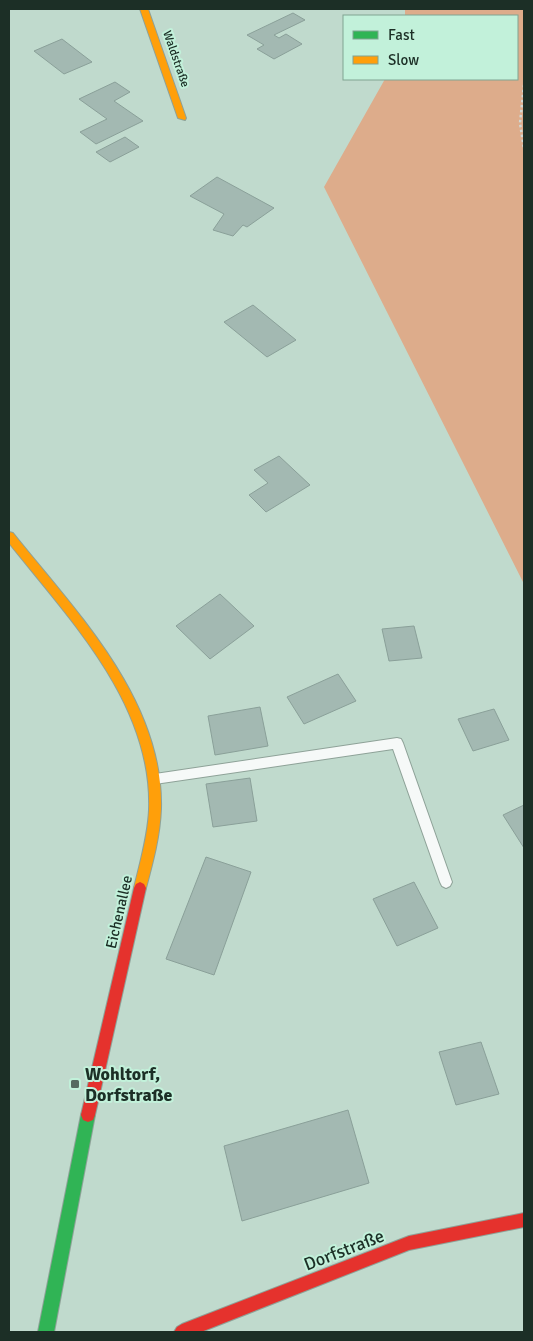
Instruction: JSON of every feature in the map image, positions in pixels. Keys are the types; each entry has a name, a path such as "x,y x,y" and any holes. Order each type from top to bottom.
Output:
{"street":[{"name":"Waldstraße","path":"144,9 182,118"},
{"name":"Eichenallee","path":"9,536 102,655 122,686 140,721 150,756 156,792 152,833 94,1086 46,1332"},
{"name":"Dorfstraße","path":"182,1332 409,1243 524,1220"}],"lane":[{"path":"154,779 394,742 396,743 446,882"}],"path":[{"path":"524,85 520,123 524,149"}],"shaded area":[{"path":"405,9 524,9 524,584 324,187 384,80 518,80 518,15 405,15"}],"building":[{"path":"293,13 305,20 274,35 279,38 286,34 302,44 274,59 257,49 264,45 247,35"},
{"path":"62,39 92,62 64,74 34,51"},
{"path":"115,82 130,92 114,101 143,121 96,144 80,132 107,119 79,99"},
{"path":"125,137 139,147 110,162 96,152"},
{"path":"217,177 274,208 247,227 243,225 233,236 213,230 224,214 190,196"},
{"path":"253,305 296,340 267,357 224,322"},
{"path":"279,456 310,485 266,512 249,495 268,483 254,470"},
{"path":"220,594 254,626 210,659 176,626"},
{"path":"414,626 422,658 389,661 382,629"},
{"path":"338,674 356,701 304,724 287,697"},
{"path":"260,707 268,746 215,755 208,716"},
{"path":"494,709 509,740 473,751 458,719"},
{"path":"250,778 257,821 213,827 206,784"},
{"path":"524,805 524,848 503,815"},
{"path":"206,857 251,872 214,975 166,959"},
{"path":"414,882 438,928 397,946 373,899"},
{"path":"481,1042 499,1094 456,1105 439,1052"},
{"path":"348,1110 369,1183 242,1221 224,1146"}],"traffic: fast":[{"path":"46,1332 88,1115"}],"traffic: slow":[{"path":"144,9 182,118"},
{"path":"9,536 81,626 104,658 124,691 140,726 151,762 155,799 153,833 140,888"}],"traffic: jam":[{"path":"88,1115 140,888"},
{"path":"182,1332 409,1243 524,1220"}],"place":[{"name":"Wohltorf, Dorfstraße","path":"75,1084"}]}
